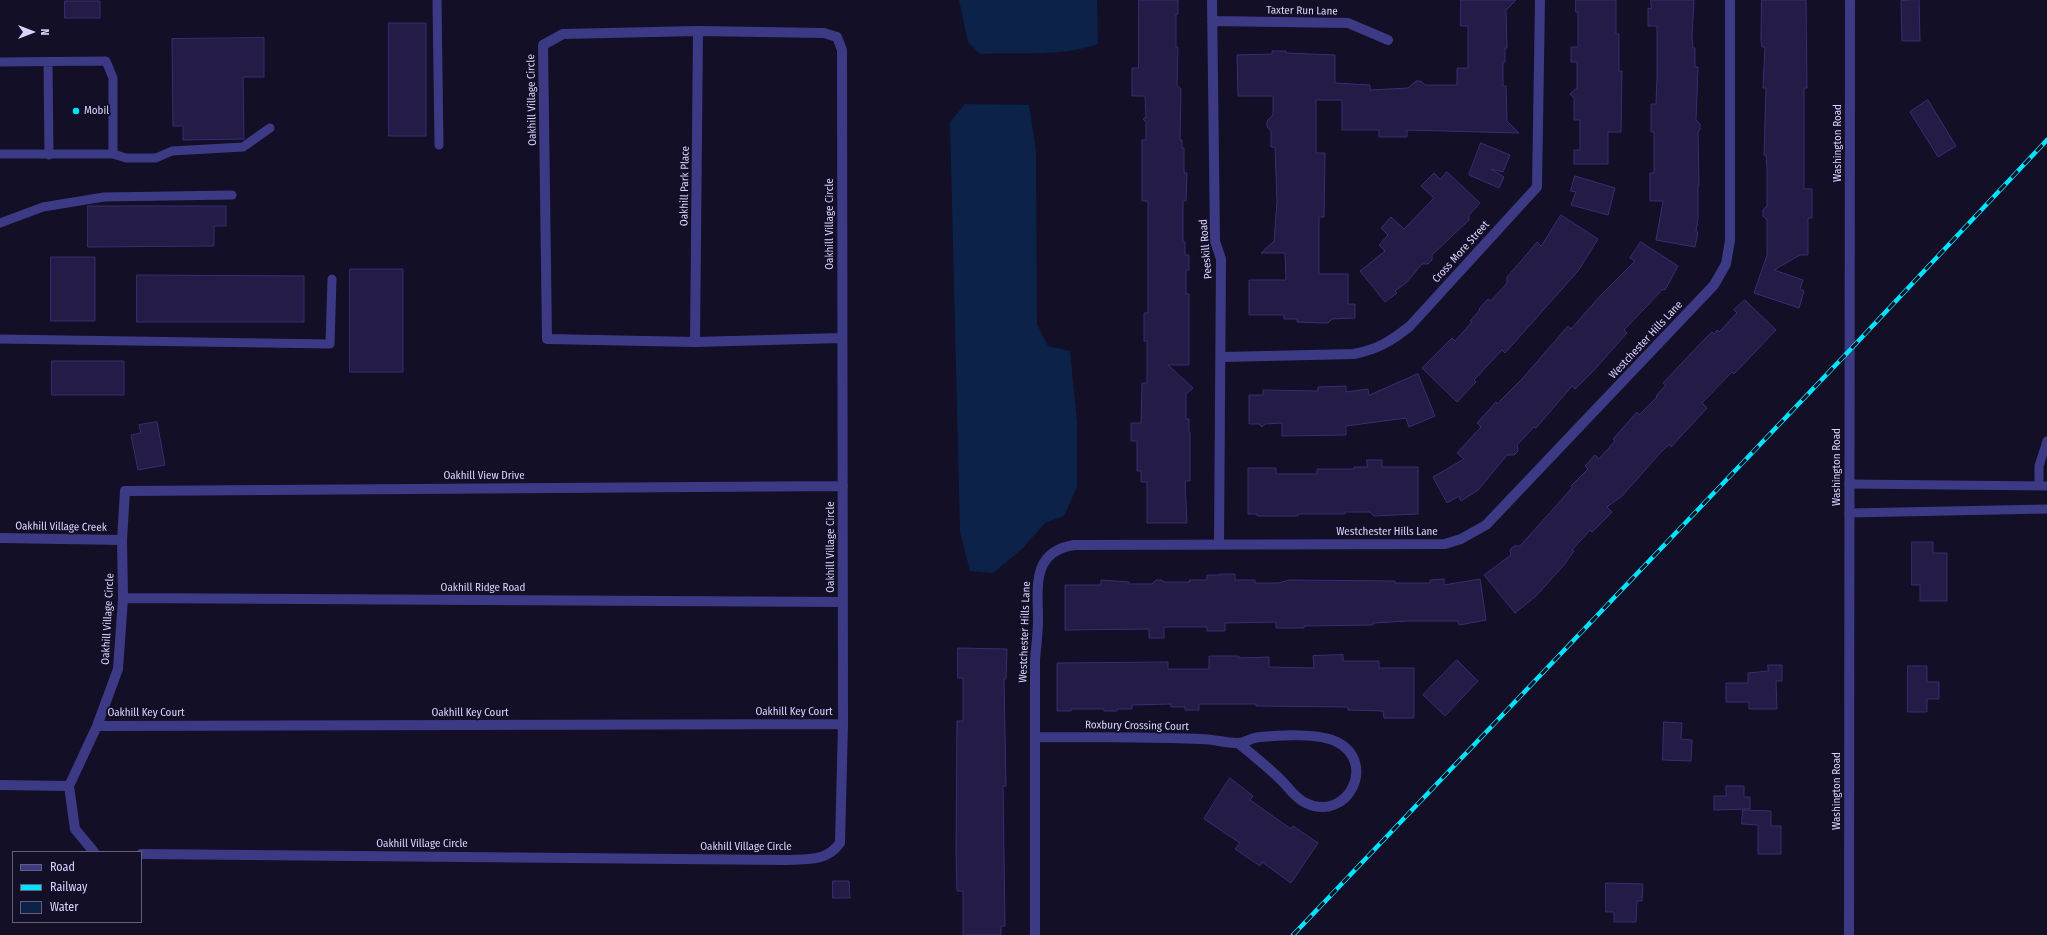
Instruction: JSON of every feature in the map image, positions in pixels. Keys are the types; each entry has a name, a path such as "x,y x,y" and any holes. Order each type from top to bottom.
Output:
{"street":[{"name":"Peeskill Road","path":"1212,0 1215,241 1221,259 1222,357 1219,544"},
{"name":"Cross More Street","path":"1222,357 1354,354 1374,350 1391,341 1410,326 1537,186 1540,0"},
{"name":"Westchester Hills Lane","path":"1035,935 1035,660 1038,623 1038,575 1044,561 1052,552 1062,547 1074,545 1445,544 1473,533 1496,515 1714,285 1726,264 1730,240 1730,0"},
{"name":"Washington Road","path":"1849,935 1850,0"},
{"name":"Taxter Run Lane","path":"1212,21 1348,23 1388,40"},
{"name":"Oakhill Village Circle","path":"142,854 777,860 823,858 835,850 840,843 843,724 842,50 837,37 824,33 698,31 563,34 543,45 547,339 696,342 842,338"},
{"name":"Oakhill Park Place","path":"696,342 698,31"},
{"name":"Oakhill View Drive","path":"125,491 843,486"},
{"name":"Oakhill Village Circle","path":"69,786 97,726 118,669 123,598 122,540 125,491"},
{"name":"Oakhill Village Creek","path":"0,538 122,540"},
{"name":"Oakhill Ridge Road","path":"123,598 842,602"},
{"name":"Oakhill Key Court","path":"97,726 843,724"},
{"path":"1319,736 1329,738 1340,743 1354,760 1357,770 1356,780 1351,791 1339,803 1329,806 1311,806 1304,803 1282,780 1238,743 1258,737 1319,736"},
{"name":"Roxbury Crossing Court","path":"1035,737 1203,739 1238,743"},
{"path":"0,785 69,786 74,829 93,851"}],"lane":[{"path":"437,0 439,145"},
{"path":"0,62 106,61 113,78 113,154"},
{"path":"48,62 49,155"},
{"path":"0,154 113,154 126,158 156,158 172,151 244,147 270,128"},
{"path":"0,223 44,207 104,197 232,195"},
{"path":"0,339 330,344 332,279"},
{"path":"1849,484 2043,486 2039,466 2047,441"},
{"path":"1849,513 2047,509"}],"water":[{"path":"959,0 1097,0 1098,44 1070,51 980,54 968,42"},
{"path":"965,104 1029,105 1036,150 1037,324 1048,346 1070,351 1077,421 1077,487 1064,516 1045,523 1023,548 993,573 970,571 960,532 950,122"}],"building":[{"path":"1139,0 1178,0 1178,14 1176,14 1176,47 1178,47 1177,85 1181,89 1180,140 1182,140 1182,148 1184,148 1184,173 1187,173 1186,201 1183,201 1183,242 1185,242 1185,255 1189,255 1189,270 1186,270 1186,294 1189,294 1189,365 1168,365 1193,388 1186,394 1186,419 1189,419 1190,432 1190,481 1185,481 1187,523 1147,523 1147,482 1141,482 1141,471 1137,471 1137,441 1131,441 1131,423 1141,423 1142,383 1147,383 1147,341 1144,341 1144,313 1148,313 1148,201 1142,201 1142,140 1146,140 1146,122 1143,119 1146,117 1145,96 1132,96 1132,68 1138,68"},
{"path":"1461,0 1516,0 1506,10 1507,48 1505,48 1505,62 1503,62 1503,86 1506,86 1507,121 1519,133 1407,130 1407,137 1379,137 1379,130 1342,130 1342,100 1316,100 1316,153 1325,153 1324,217 1319,217 1319,274 1348,274 1348,304 1355,304 1355,318 1332,319 1328,323 1322,323 1297,322 1297,319 1284,319 1284,315 1249,315 1249,280 1286,280 1285,253 1261,253 1274,241 1277,202 1275,147 1271,147 1271,131 1267,127 1267,121 1273,115 1273,96 1238,96 1237,55 1272,54 1272,51 1286,51 1286,53 1335,55 1335,83 1370,85 1370,90 1408,88 1416,81 1421,81 1425,85 1457,85 1457,68 1468,68 1468,26 1461,26"},
{"path":"1576,0 1616,0 1616,34 1619,34 1619,71 1622,71 1621,132 1608,132 1608,164 1574,164 1574,150 1580,150 1580,120 1574,120 1574,98 1570,94 1577,88 1577,62 1571,62 1571,47 1578,47 1578,12 1576,12"},
{"path":"1651,0 1694,0 1692,36 1693,48 1695,48 1695,67 1698,67 1696,120 1700,124 1700,130 1698,132 1699,186 1696,232 1698,232 1695,247 1656,240 1663,201 1650,201 1650,173 1654,173 1654,132 1651,132 1651,104 1656,104 1657,76 1657,26 1648,26 1648,8 1651,9"},
{"path":"1762,0 1806,0 1807,88 1804,88 1804,189 1812,189 1812,218 1808,218 1808,255 1800,255 1774,270 1803,280 1800,289 1804,291 1799,308 1754,293 1767,255 1767,220 1763,216 1763,210 1767,206 1767,168 1766,155 1764,155 1766,88 1763,88 1765,47 1762,47 1761,40"},
{"path":"1919,0 1920,41 1902,41 1901,1"},
{"path":"65,1 100,1 100,18 65,18"},
{"path":"389,23 426,23 426,136 389,136"},
{"path":"264,38 264,77 243,77 244,139 183,140 183,126 173,126 172,39"},
{"path":"1928,100 1956,146 1938,157 1910,112"},
{"path":"1481,143 1510,155 1503,172 1491,169 1504,177 1499,188 1469,175"},
{"path":"1447,172 1480,203 1469,215 1469,220 1432,255 1432,260 1428,264 1422,264 1406,283 1395,291 1397,293 1385,302 1360,271 1385,251 1379,245 1388,235 1381,228 1391,217 1404,229 1434,198 1421,186 1434,173 1440,179"},
{"path":"1575,176 1615,188 1608,215 1571,205 1576,192 1571,191"},
{"path":"88,206 226,206 226,226 214,226 214,246 88,247"},
{"path":"1561,215 1598,239 1578,271 1505,353 1502,350 1474,380 1476,382 1457,402 1422,368 1452,338 1455,341 1472,322 1470,321 1480,310 1479,309 1488,299 1491,301 1507,283 1507,277 1537,242 1541,246"},
{"path":"1641,242 1678,266 1665,290 1663,289 1624,330 1627,333 1595,369 1575,389 1572,386 1536,428 1534,427 1517,445 1518,451 1514,455 1507,455 1478,490 1461,501 1459,496 1447,503 1433,477 1464,459 1457,453 1481,427 1477,423 1496,402 1497,404 1523,378 1568,326 1571,329 1601,295 1635,261 1630,258"},
{"path":"51,257 95,257 95,321 51,321"},
{"path":"350,269 403,269 403,372 350,372"},
{"path":"137,275 304,276 304,322 137,322"},
{"path":"1745,300 1776,330 1734,374 1732,372 1702,403 1707,408 1671,447 1670,444 1662,451 1622,496 1607,507 1612,512 1592,532 1590,530 1572,550 1574,551 1564,565 1536,596 1515,613 1484,575 1511,555 1510,550 1514,546 1520,546 1572,488 1571,486 1588,469 1585,466 1595,455 1599,459 1615,441 1613,439 1637,412 1639,415 1657,397 1656,396 1666,385 1663,383 1712,332 1714,334 1717,330 1719,332 1737,313 1734,310"},
{"path":"52,361 124,361 124,395 52,395"},
{"path":"1418,374 1435,416 1409,427 1406,418 1346,426 1346,435 1282,436 1282,423 1265,424 1262,427 1259,424 1249,424 1249,395 1263,395 1263,390 1318,391 1318,387 1346,386 1346,392 1368,389 1369,395"},
{"path":"157,422 165,465 138,470 131,435 141,433 139,425"},
{"path":"1367,460 1382,460 1382,467 1418,467 1418,514 1374,516 1370,512 1345,512 1345,514 1257,516 1257,514 1248,514 1248,468 1276,468 1276,474 1317,474 1317,469 1354,469 1354,467 1367,467"},
{"path":"1912,542 1933,542 1933,553 1947,553 1947,601 1920,601 1920,585 1912,585"},
{"path":"1235,574 1235,580 1255,580 1255,583 1278,583 1290,580 1395,581 1395,583 1430,583 1430,580 1444,579 1444,585 1480,579 1486,620 1459,625 1458,621 1408,621 1373,623 1373,625 1304,626 1304,628 1276,628 1276,622 1225,623 1225,631 1207,631 1207,627 1164,627 1164,638 1149,638 1149,629 1065,630 1065,585 1101,585 1101,580 1129,582 1129,584 1152,584 1156,580 1162,580 1164,582 1190,582 1189,580 1207,580 1207,575"},
{"path":"958,648 1007,649 1006,679 1004,679 1006,786 1003,786 1005,926 1001,926 1001,935 963,935 963,891 957,891 956,854 957,721 963,721 963,678 958,678"},
{"path":"1343,655 1343,661 1379,661 1379,668 1414,668 1414,718 1384,718 1383,711 1348,710 1348,707 1256,706 1256,704 1199,704 1199,710 1185,710 1185,707 1171,707 1171,704 1132,705 1132,709 1117,709 1117,711 1104,711 1104,709 1071,709 1071,711 1057,711 1057,663 1168,662 1168,669 1209,669 1209,656 1239,656 1239,658 1269,657 1269,667 1314,668 1313,656"},
{"path":"1457,660 1478,681 1445,716 1423,695"},
{"path":"1768,665 1782,665 1782,681 1776,681 1777,709 1749,709 1749,702 1726,702 1726,683 1748,683 1748,673 1768,671"},
{"path":"1908,666 1927,666 1927,682 1939,682 1939,699 1927,699 1927,712 1908,712"},
{"path":"1664,722 1682,723 1681,739 1692,740 1691,761 1663,760"},
{"path":"1230,778 1253,796 1250,800 1291,829 1293,826 1318,843 1291,883 1262,862 1260,866 1235,849 1240,843 1204,819"},
{"path":"1726,786 1744,786 1744,797 1750,797 1750,809 1714,810 1714,796 1726,796"},
{"path":"1743,810 1771,811 1771,826 1781,826 1781,854 1758,854 1758,825 1742,824"},
{"path":"833,881 849,881 850,898 833,898"},
{"path":"1606,883 1643,884 1642,901 1637,901 1636,922 1614,922 1614,912 1606,912"}],"railway":[{"path":"1293,935 1849,351 2047,140"}],"place":[{"name":"Mobil","path":"76,111"}]}
